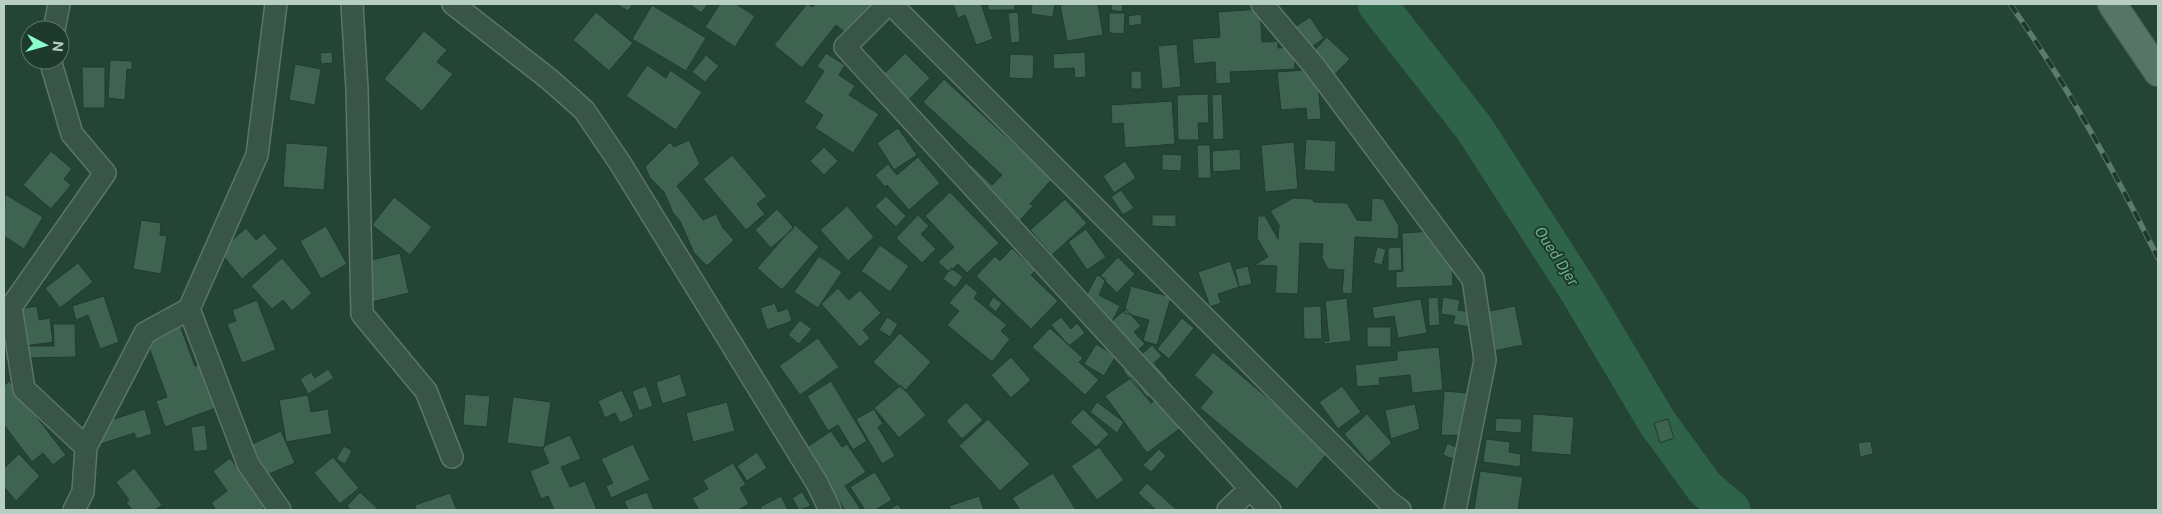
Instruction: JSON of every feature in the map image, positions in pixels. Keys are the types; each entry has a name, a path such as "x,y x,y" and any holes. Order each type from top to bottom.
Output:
{"main road":[{"path":"2112,4 2158,72"}],"street":[{"path":"56,20 59,4"},
{"path":"74,510 83,492 86,447 145,333 189,309 257,155 276,4"},
{"path":"352,4 358,89 362,314 426,391 452,457"},
{"path":"453,4 550,79 584,110 620,163 817,483 830,510"},
{"path":"1270,510 845,47 890,4 1388,502 1400,510"},
{"path":"1262,4 1315,67 1473,280 1485,360 1455,510"},
{"path":"53,70 72,134 105,172 11,307 24,389 86,447"},
{"path":"189,309 248,464 280,510"},
{"path":"1228,510 1250,489"}],"building":[{"path":"616,4 633,4 628,11"},
{"path":"690,4 708,4 701,13"},
{"path":"720,4 736,4 755,16 735,47 705,27"},
{"path":"807,4 813,7 816,4 872,4 848,35 836,25 802,68 774,45"},
{"path":"953,4 981,4 993,39 976,45 965,15 958,18"},
{"path":"988,4 1015,4 1015,10 988,10"},
{"path":"1032,4 1055,4 1053,17 1031,14"},
{"path":"1098,4 1103,35 1067,41 1060,5"},
{"path":"1112,4 1123,4 1122,12 1111,10"},
{"path":"652,5 706,38 686,71 632,39"},
{"path":"1260,9 1262,42 1278,41 1278,48 1294,47 1295,69 1230,72 1231,83 1216,84 1215,62 1194,64 1192,39 1220,37 1218,12"},
{"path":"596,12 633,43 609,71 573,40"},
{"path":"1018,12 1020,42 1011,43 1008,13"},
{"path":"1109,13 1125,13 1124,34 1109,33"},
{"path":"1141,14 1142,24 1129,26 1128,16"},
{"path":"1310,17 1324,38 1309,49 1295,27"},
{"path":"424,31 447,50 437,62 453,74 422,111 384,79"},
{"path":"1327,37 1350,59 1332,77 1310,55"},
{"path":"1177,44 1181,87 1162,89 1158,46"},
{"path":"332,52 333,63 321,64 320,53"},
{"path":"1085,52 1086,77 1075,78 1074,68 1054,69 1053,54"},
{"path":"826,53 845,65 839,75 855,86 849,95 879,114 853,153 815,128 823,115 804,102 824,71 817,66"},
{"path":"905,53 930,78 896,113 871,87"},
{"path":"1010,54 1034,55 1033,79 1009,78"},
{"path":"706,55 719,66 705,82 692,72"},
{"path":"110,60 132,61 132,70 127,69 125,100 108,98"},
{"path":"295,64 321,69 315,105 289,100"},
{"path":"647,65 666,78 670,70 702,92 676,130 626,96"},
{"path":"82,67 105,67 105,108 83,108"},
{"path":"1317,69 1321,119 1307,120 1306,108 1281,110 1277,72"},
{"path":"1131,71 1141,71 1142,89 1131,89"},
{"path":"944,79 1052,179 1030,204 1033,206 1011,230 956,180 970,164 992,185 1002,175 923,102"},
{"path":"1208,94 1209,123 1198,123 1199,140 1178,140 1177,95"},
{"path":"1222,94 1224,139 1213,140 1212,95"},
{"path":"1172,101 1175,144 1125,148 1123,123 1112,124 1111,105"},
{"path":"898,128 917,155 894,170 877,143"},
{"path":"1306,139 1336,141 1335,172 1304,170"},
{"path":"689,140 700,164 677,186 703,220 716,214 723,228 734,240 707,266 694,253 680,221 673,213 664,192 650,178 645,167 670,142 674,147"},
{"path":"1294,142 1298,189 1265,192 1261,145"},
{"path":"286,143 328,146 324,190 283,187"},
{"path":"1197,145 1210,145 1211,178 1198,178"},
{"path":"824,147 838,161 824,175 810,161"},
{"path":"1240,149 1241,170 1213,172 1212,151"},
{"path":"51,151 72,169 64,179 71,185 51,209 23,185"},
{"path":"1162,154 1182,155 1181,171 1162,170"},
{"path":"732,155 767,196 757,204 765,214 746,230 703,179"},
{"path":"918,157 940,183 909,210 887,185 885,187 875,175 888,164 897,175"},
{"path":"1125,161 1136,178 1114,193 1103,176"},
{"path":"1121,190 1134,208 1123,215 1111,197"},
{"path":"950,192 999,243 967,273 958,264 949,272 938,262 954,247 925,216"},
{"path":"5,194 43,217 24,249 4,236"},
{"path":"886,196 906,216 896,227 875,206"},
{"path":"394,197 432,227 410,255 372,225"},
{"path":"1293,198 1312,199 1314,202 1347,203 1357,220 1371,221 1372,198 1383,199 1399,226 1398,239 1355,237 1352,294 1342,293 1344,270 1328,269 1322,258 1323,244 1300,243 1298,294 1275,293 1277,266 1254,265 1268,257 1257,238 1258,216 1265,216 1278,239 1279,225 1270,211"},
{"path":"1065,199 1087,223 1052,255 1030,230"},
{"path":"847,206 874,237 848,261 820,230"},
{"path":"777,209 794,228 771,248 755,230"},
{"path":"918,215 929,226 921,234 936,249 922,263 896,238"},
{"path":"1152,215 1176,215 1176,227 1152,226"},
{"path":"141,220 161,223 160,235 167,236 161,274 133,269"},
{"path":"795,225 819,247 782,290 757,268"},
{"path":"326,226 347,264 321,279 300,241"},
{"path":"246,228 256,240 264,233 278,249 242,279 219,251"},
{"path":"1086,229 1106,257 1087,270 1068,242"},
{"path":"1450,230 1453,286 1396,288 1396,272 1403,271 1402,233"},
{"path":"880,245 909,266 890,292 861,271"},
{"path":"1377,247 1386,249 1382,265 1373,263"},
{"path":"1401,247 1402,270 1388,271 1388,248"},
{"path":"1012,248 1035,271 1031,275 1058,301 1031,329 976,276 995,256 1000,261"},
{"path":"400,253 409,293 372,302 363,262"},
{"path":"819,256 842,272 818,308 794,292"},
{"path":"1118,257 1135,274 1117,293 1100,276"},
{"path":"282,258 312,293 292,311 283,300 272,309 251,286"},
{"path":"1230,261 1239,287 1218,294 1221,303 1210,307 1198,272"},
{"path":"78,263 93,282 60,308 45,288"},
{"path":"1248,266 1252,284 1239,287 1235,269"},
{"path":"951,268 963,277 955,288 943,279"},
{"path":"1097,275 1106,279 1099,295 1120,306 1112,322 1081,306"},
{"path":"966,283 978,293 974,298 1007,325 1001,331 1010,339 992,362 947,325 959,311 949,303"},
{"path":"1131,286 1171,297 1157,345 1143,341 1149,320 1124,313"},
{"path":"838,288 849,300 860,290 881,313 863,330 870,338 860,347 821,304"},
{"path":"104,296 119,342 100,349 88,315 76,320 72,306"},
{"path":"993,297 1002,303 996,312 988,305"},
{"path":"1438,297 1440,325 1429,326 1428,298"},
{"path":"1443,297 1460,300 1458,310 1472,312 1470,327 1453,324 1455,316 1441,314"},
{"path":"1347,298 1351,341 1324,344 1324,341 1329,341 1325,301"},
{"path":"1421,299 1427,333 1398,338 1394,316 1374,319 1372,307"},
{"path":"257,300 276,350 242,363 227,324 236,321 232,310"},
{"path":"775,303 778,312 788,308 792,321 767,330 760,308"},
{"path":"37,306 39,320 50,318 53,342 25,346 20,309"},
{"path":"1321,306 1322,339 1304,339 1303,307"},
{"path":"1515,306 1523,345 1493,351 1485,312"},
{"path":"1126,309 1141,326 1134,332 1145,344 1129,358 1103,328"},
{"path":"887,317 898,324 890,337 879,330"},
{"path":"1061,317 1071,329 1077,323 1085,333 1069,346 1051,325"},
{"path":"1182,318 1194,328 1169,359 1157,349"},
{"path":"800,320 812,329 799,344 788,335"},
{"path":"179,323 195,366 205,362 221,406 165,427 156,401 167,397 145,336"},
{"path":"53,324 75,324 76,357 25,358 24,346 54,346"},
{"path":"1367,327 1391,327 1391,347 1367,347"},
{"path":"1050,328 1083,358 1079,362 1099,380 1085,395 1032,347"},
{"path":"900,333 931,362 905,391 873,362"},
{"path":"818,338 839,367 800,395 779,366"},
{"path":"1096,344 1116,356 1104,376 1084,364"},
{"path":"1152,345 1162,356 1154,363 1168,379 1147,398 1123,371"},
{"path":"1439,347 1443,390 1412,393 1410,375 1379,378 1380,385 1357,387 1355,365 1397,360 1397,351"},
{"path":"1213,352 1330,450 1297,489 1200,408 1213,392 1194,375"},
{"path":"1011,357 1031,380 1011,398 991,375"},
{"path":"328,369 334,378 308,394 300,379 311,372 315,378"},
{"path":"680,374 687,396 662,404 656,382"},
{"path":"1132,377 1151,403 1168,391 1190,421 1147,453 1105,396"},
{"path":"9,381 66,455 53,465 43,453 32,462 4,425 4,386"},
{"path":"831,381 867,441 853,450 838,425 828,431 807,396"},
{"path":"901,385 926,415 899,438 874,408"},
{"path":"646,386 653,406 639,411 632,391"},
{"path":"1342,386 1361,412 1338,429 1319,402"},
{"path":"622,390 634,417 620,423 615,413 605,418 598,401"},
{"path":"1444,391 1469,393 1466,436 1441,435"},
{"path":"465,394 490,396 487,427 463,425"},
{"path":"308,395 311,412 328,409 332,434 286,442 279,400"},
{"path":"513,397 551,402 544,448 507,443"},
{"path":"727,402 735,431 693,442 686,413"},
{"path":"966,402 983,420 962,439 946,421"},
{"path":"1097,402 1124,422 1117,433 1090,412"},
{"path":"1415,404 1420,429 1391,439 1385,410"},
{"path":"145,409 152,434 137,439 134,433 98,445 92,426"},
{"path":"874,409 883,424 878,427 895,456 882,464 856,419"},
{"path":"1083,409 1109,434 1096,447 1070,422"},
{"path":"1367,414 1392,443 1369,463 1344,434"},
{"path":"1533,414 1574,417 1571,455 1531,452"},
{"path":"1496,418 1522,419 1521,433 1495,431"},
{"path":"988,419 1030,464 1000,491 959,446"},
{"path":"1668,419 1674,438 1660,443 1654,423"},
{"path":"205,425 208,450 194,452 191,427"},
{"path":"281,431 295,463 262,477 248,446"},
{"path":"831,431 842,447 847,444 866,472 845,486 860,508 857,510 845,510 804,449"},
{"path":"570,435 581,459 561,467 570,487 585,481 597,510 554,510 548,496 541,499 530,471 549,463 542,447"},
{"path":"1486,439 1510,442 1509,452 1521,454 1520,467 1483,462"},
{"path":"1871,441 1873,454 1860,457 1858,443"},
{"path":"1447,443 1458,448 1453,459 1443,455"},
{"path":"633,444 650,480 611,498 606,486 613,483 601,459"},
{"path":"344,446 352,451 345,464 336,459"},
{"path":"1099,447 1124,480 1097,500 1071,466"},
{"path":"1159,449 1166,456 1151,472 1143,465"},
{"path":"757,452 767,468 747,481 737,466"},
{"path":"19,454 40,476 16,501 4,487 4,468"},
{"path":"333,457 359,488 340,504 314,473"},
{"path":"230,458 266,507 261,510 216,510 211,503 227,491 213,471"},
{"path":"733,463 746,485 740,488 749,504 738,510 699,510 692,498 708,489 703,480"},
{"path":"134,468 162,505 155,510 132,510 126,502 129,500 116,482"},
{"path":"1480,471 1523,477 1518,510 1474,510"},
{"path":"875,472 892,500 875,510 865,510 850,487"},
{"path":"1053,473 1076,510 1020,510 1012,498"},
{"path":"1147,483 1177,510 1156,510 1138,493"},
{"path":"360,492 379,510 351,510 347,506"},
{"path":"647,492 654,510 628,510 624,501"},
{"path":"802,492 811,506 799,510 792,498"},
{"path":"450,493 457,510 416,510 415,505"},
{"path":"781,496 788,510 762,510 760,507"},
{"path":"979,496 984,510 951,510 949,506"},
{"path":"898,504 902,510 888,510"}],"waterway":[{"name":"Oued Djer","path":"1377,4 1474,128 1579,291 1657,422 1705,488 1731,510"}],"railway":[{"path":"2010,4 2051,65 2089,128 2158,258"}]}
